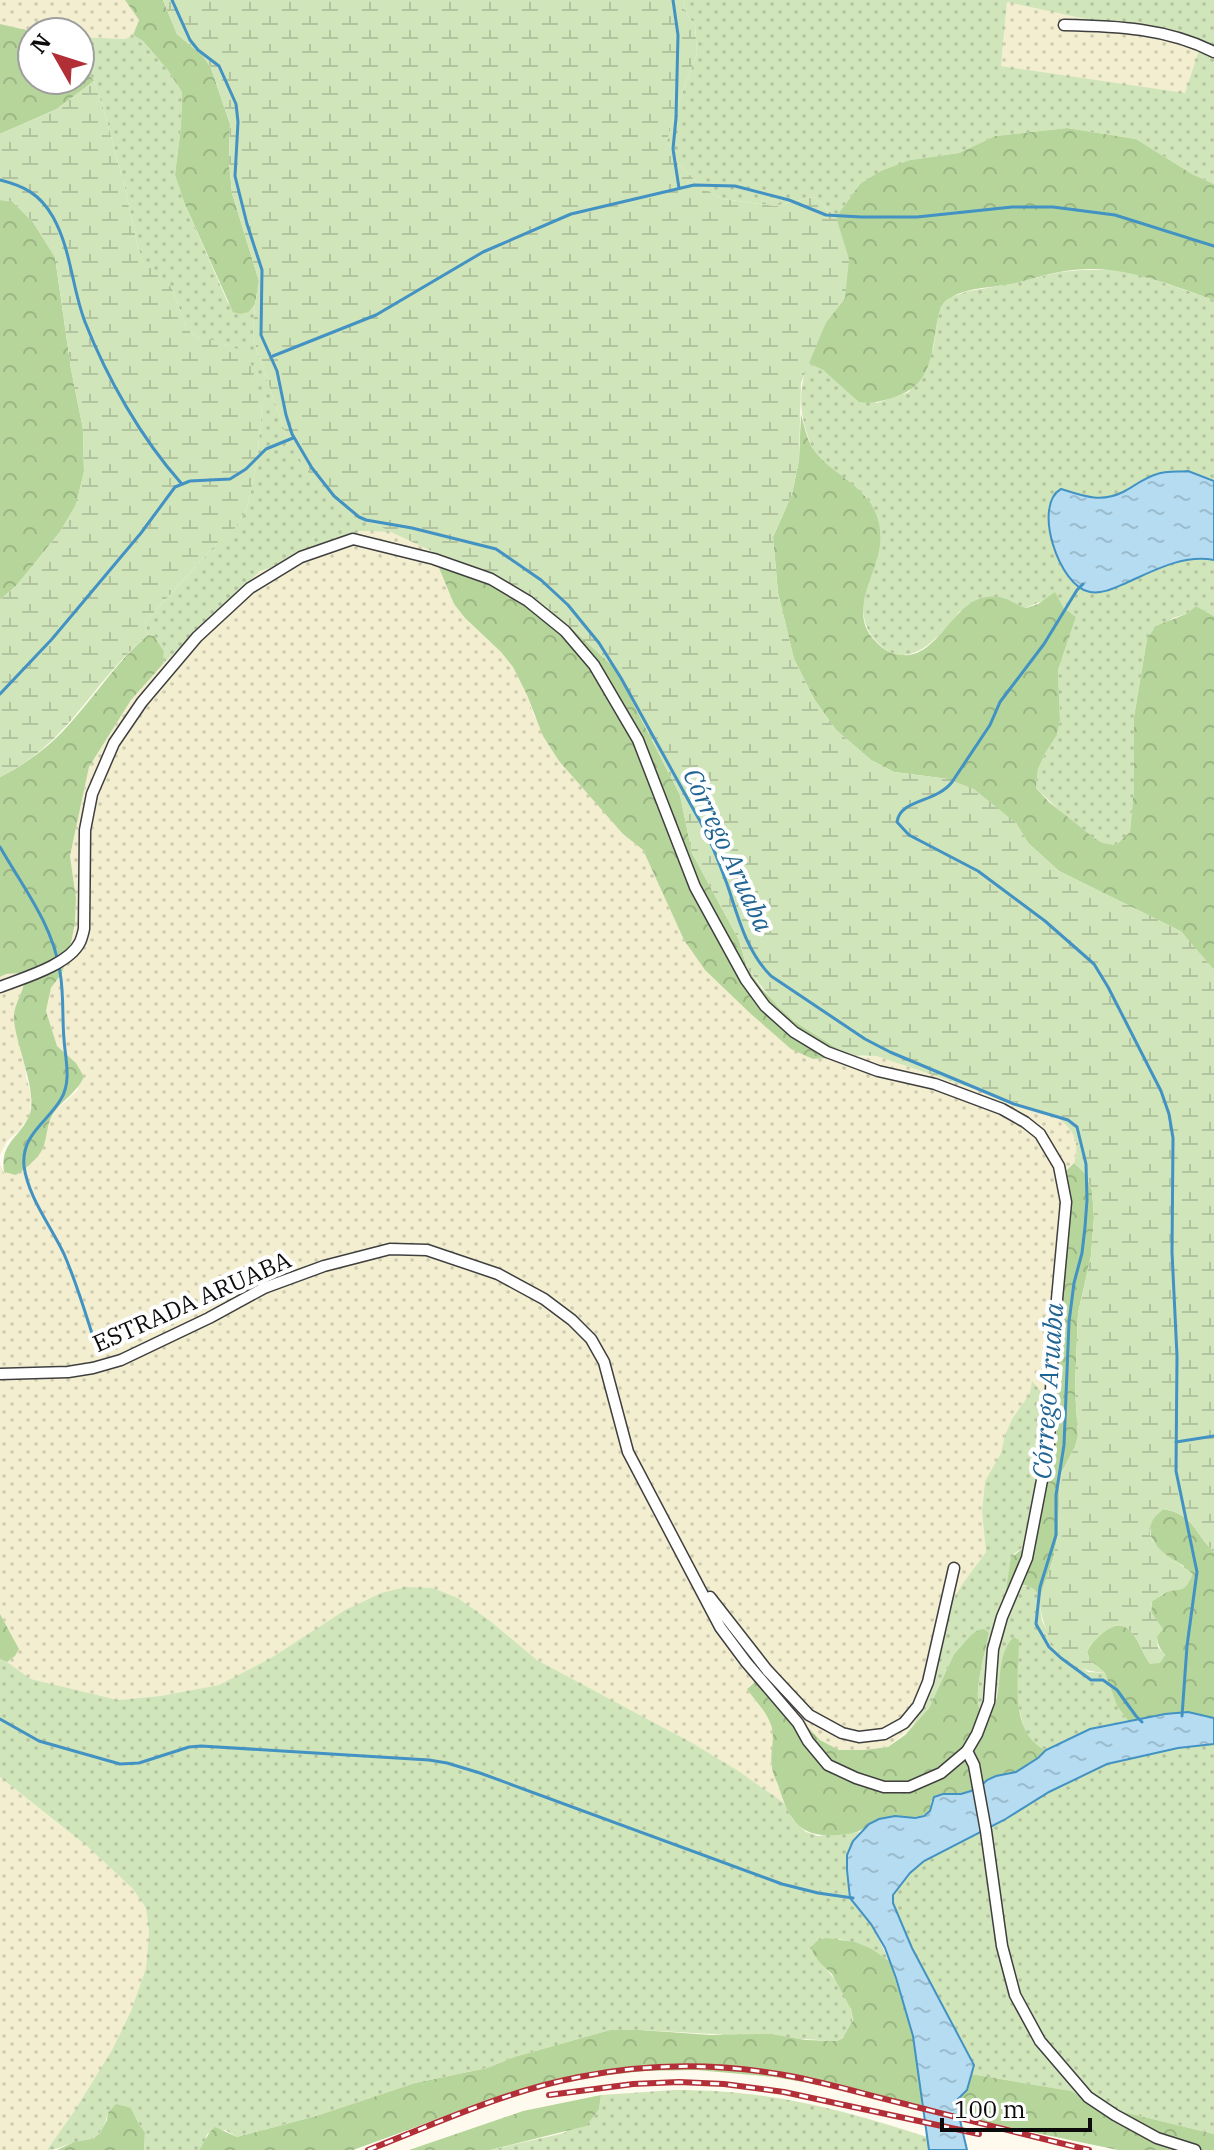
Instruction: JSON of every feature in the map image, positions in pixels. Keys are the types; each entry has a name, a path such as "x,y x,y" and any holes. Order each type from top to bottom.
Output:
{"street":[{"path":"1064,25 1122,26 1170,34 1214,52"},
{"path":"0,987 47,968 70,955 80,943 84,929 85,830 92,794 114,743 142,702 197,637 250,588 301,557 353,539 434,559 491,579 528,601 565,631 594,665 638,740 695,887 746,980 765,1006 794,1032 827,1052 878,1071 935,1084 1002,1109 1040,1134 1059,1166 1066,1202 1053,1342 1049,1444 1027,1558 1002,1617 993,1649 989,1702 967,1751 974,1765 986,1831 1002,1946 1015,1995 1040,2041 1088,2097 1157,2138 1195,2150"},
{"name":"ESTRADA ARUABA","path":"0,1374 68,1372 121,1360 264,1288 324,1266 390,1249 427,1250 498,1274 544,1299 591,1339 604,1362 628,1452 720,1627 828,1765 884,1787 909,1787 941,1773 967,1751"},
{"name":"ESTRADA ARUABA","path":"694,1576 767,1670 809,1715 842,1733 859,1737 884,1734 904,1723 918,1706 928,1682 954,1568"}],"shaded area":[{"path":"0,0 125,0 139,20 133,35 125,39 96,38 96,16 16,16 16,28 0,24"},
{"path":"1007,2 1201,44 1185,94 1001,66"},
{"path":"359,531 391,532 432,551 454,604 513,667 534,716 623,834 643,850 684,940 705,970 777,1037 813,1059 876,1056 1037,1109 1056,1116 1069,1126 1075,1137 1077,1150 1074,1163 1064,1173 1069,1216 1062,1281 1043,1394 1033,1382 1030,1393 1012,1419 1001,1453 985,1481 982,1512 986,1552 943,1616 927,1695 913,1726 888,1747 839,1750 820,1740 756,1681 749,1686 747,1689 770,1721 774,1734 772,1770 784,1803 694,1744 537,1660 458,1598 433,1588 381,1593 345,1610 271,1658 219,1685 160,1696 118,1700 31,1679 7,1662 19,1649 0,1614 0,1164 4,1173 42,1151 47,1124 56,1110 78,1090 76,1063 57,1046 46,1011 51,988 62,973 75,923 76,898 70,856 89,767 131,700 163,664 260,571 329,550 345,543"},
{"path":"19,973 25,978 14,1020 31,1096 30,1115 7,1141 0,1155 0,977"},
{"path":"0,1777 87,1846 133,1889 146,1908 149,1933 146,1968 131,2011 112,2050 47,2150 0,2150"}],"green space":[{"path":"125,0 163,0 177,34 203,56 211,68 230,124 232,193 259,281 255,304 249,312 233,312 184,202 175,175 182,92 143,41 133,35 139,20"},
{"path":"163,0 683,0 685,12 695,25 697,54 667,141 679,165 702,187 722,199 775,206 813,197 836,217 849,259 845,298 826,322 801,383 799,460 792,494 773,537 778,593 794,659 814,699 836,730 871,760 894,772 948,779 974,789 1016,823 1028,843 1059,871 1181,931 1214,970 1214,1552 1181,1515 1163,1509 1153,1520 1151,1538 1165,1554 1193,1574 1184,1588 1165,1593 1152,1601 1151,1612 1163,1629 1157,1637 1158,1647 1165,1655 1160,1663 1150,1664 1129,1630 1117,1626 1108,1629 1087,1652 1090,1660 1105,1673 1075,1665 1055,1648 1040,1608 1038,1593 1040,1596 1058,1534 1060,1475 1078,1436 1075,1389 1078,1313 1091,1256 1094,1217 1092,1190 1084,1172 1074,1163 1074,1136 1056,1116 876,1056 848,1055 794,1021 778,1007 747,968 739,940 692,853 680,795 615,668 554,612 493,574 440,555 356,514 315,482 289,443 256,348 253,334 259,281 232,193 230,124 211,68 203,56 177,34"},
{"path":"683,0 1214,0 1214,184 1136,139 1067,128 995,136 959,153 910,160 860,184 836,217 813,197 775,206 722,199 702,187 679,165 667,141 697,54 695,25 685,12","holes":["1007,2 1201,44 1185,93 1001,66"]},
{"path":"0,24 16,28 16,96 74,96 57,109 0,134"},
{"path":"133,35 143,41 182,92 175,175 228,303 249,312 255,304 253,334 256,348 289,443 356,514 391,532 359,531 345,543 329,550 260,571 163,664 164,651 154,636 148,635 145,622 217,543 229,537 247,508 257,463 262,404 228,345 200,339 187,330 172,288 144,263 138,248 124,184 96,87 96,38 125,39"},
{"path":"96,87 144,262 172,288 187,330 200,339 214,340 243,351 251,364 262,404 257,463 247,508 229,538 217,543 145,622 148,635 128,653 63,729 24,763 0,777 0,600 17,585 60,532 76,504 84,472 83,429 55,257 33,222 12,201 0,200 0,134 57,109 74,96 96,96"},
{"path":"1067,128 1136,139 1214,184 1214,300 1157,280 1119,271 1080,269 1059,272 969,291 946,301 940,311 931,358 923,377 907,392 895,397 859,402 823,370 808,363 826,322 845,298 836,217 860,184 881,171 910,160 959,153 995,136"},
{"path":"0,200 12,201 33,222 55,257 83,429 84,472 76,505 60,532 17,585 0,600"},
{"path":"1060,272 1135,273 1214,300 1214,481 1188,471 1160,472 1105,498 1085,497 1061,489 1050,504 1051,535 1060,564 1068,573 1102,593 1171,564 1186,560 1214,560 1214,616 1196,606 1186,614 1173,618 1147,639 1134,717 1134,788 1130,832 1116,845 1096,841 1036,788 1038,769 1057,735 1060,720 1058,670 1076,617 1047,599 1025,608 960,611 934,640 913,653 902,655 890,652 878,643 864,620 863,611 866,586 879,544 875,517 866,497 814,451 801,407 808,363 877,403 909,392 933,349 939,311 951,297"},
{"path":"801,414 813,449 864,495 877,518 880,544 863,606 867,630 882,647 902,655 916,653 928,646 961,611 987,597 1003,598 1026,608 1055,592 1063,607 1076,617 1058,670 1060,720 1057,735 1038,769 1036,788 1049,802 1102,843 1116,845 1130,832 1134,788 1134,717 1147,639 1156,626 1186,614 1196,606 1214,616 1214,970 1180,931 1059,871 1028,843 1016,823 948,779 894,772 871,760 836,730 814,699 794,659 778,593 773,537 792,494 799,460"},
{"path":"432,551 493,574 554,612 615,668 680,795 692,853 739,940 747,968 762,989 794,1021 848,1055 862,1056 813,1059 791,1049 705,970 684,940 643,850 623,834 559,761 543,736 513,667 454,604"},
{"path":"148,635 154,636 164,651 163,664 131,700 89,767 70,856 76,898 75,923 62,973 51,988 46,1011 57,1046 76,1063 84,1077 52,1116 38,1156 16,1175 4,1172 8,1147 29,1116 31,1095 14,1019 25,978 19,973 0,977 0,777 30,759 57,737 118,665"},
{"path":"1074,1163 1084,1172 1092,1190 1094,1217 1091,1256 1078,1313 1075,1389 1078,1436 1060,1475 1058,1534 1040,1597 1025,1585 1015,1585 1006,1590 1011,1558 1034,1539 1051,1413 1043,1394 1062,1281 1064,1173"},
{"path":"1032,1381 1043,1394 1051,1413 1034,1539 1014,1554 1013,1585 1030,1586 1038,1593 1042,1621 1056,1649 1088,1672 1105,1673 1117,1706 1129,1722 1090,1729 1046,1750 1026,1733 1002,1664 994,1711 982,1716 978,1687 989,1634 970,1636 954,1654 929,1708 913,1726 927,1695 943,1616 986,1552 982,1512 985,1481 1001,1453 1012,1419 1030,1393"},
{"path":"1163,1509 1181,1515 1193,1525 1214,1552 1214,1718 1188,1712 1129,1722 1117,1706 1105,1673 1090,1660 1087,1652 1108,1629 1124,1626 1134,1636 1150,1663 1160,1662 1165,1655 1158,1644 1151,1612 1152,1601 1165,1593 1184,1566 1161,1553 1151,1537 1153,1518"},
{"path":"406,1587 433,1588 458,1598 537,1660 740,1772 784,1803 793,1820 806,1832 818,1836 860,1832 853,1841 847,1870 849,1898 871,1924 890,1962 866,1948 839,1939 821,1964 836,1980 848,2002 852,2025 847,2034 837,2041 610,2030 514,2057 487,2068 415,2083 316,2116 237,2137 225,2130 207,2134 199,2150 144,2150 145,2132 131,2108 108,2113 100,2132 91,2140 47,2150 112,2050 131,2011 146,1968 149,1932 146,1908 133,1889 87,1846 0,1777 0,1659 31,1679 118,1700 160,1696 219,1685 271,1658 345,1610 381,1593"},
{"path":"0,1614 19,1649 7,1662 0,1659"},
{"path":"984,1629 989,1633 978,1687 982,1716 988,1716 993,1709 1003,1655 1014,1637 1019,1640 1018,1702 1021,1717 1034,1742 1046,1750 1016,1772 987,1779 971,1791 943,1794 931,1801 930,1811 924,1815 884,1818 859,1831 837,1835 815,1834 799,1826 788,1811 773,1771 771,1725 747,1689 756,1681 820,1740 839,1750 888,1747 905,1735 929,1708 954,1654 970,1636"},
{"path":"1214,1744 1214,2134 1095,2105 1070,2091 971,2074 974,2065 912,1948 893,1903 893,1895 924,1861 1004,1820 1049,1792 1107,1764 1178,1748"},
{"path":"826,1938 855,1942 890,1962 913,2036 922,2109 774,2077 696,2070 644,2071 592,2077 515,2093 353,2150 199,2150 215,2127 237,2137 316,2116 415,2083 487,2068 514,2057 610,2030 711,2035 770,2034 837,2041 843,2038 853,2020 851,2009 832,1974 813,1953 812,1946"},
{"path":"971,2074 1071,2091 1095,2105 1214,2134 1214,2150 1118,2150 959,2117 958,2099 967,2090"},
{"path":"675,2090 742,2093 833,2109 927,2137 929,2150 490,2150 564,2133 599,2109 601,2095"},
{"path":"601,2095 599,2109 586,2126 490,2150 409,2150 523,2111"},
{"path":"116,2104 131,2108 145,2132 144,2150 57,2150 74,2142 93,2139 100,2133 108,2113"}],"water":[{"path":"1188,471 1214,481 1214,560 1180,561 1117,587 1095,592 1079,587 1068,576 1053,545 1049,527 1053,498 1061,489 1100,498 1123,492 1157,474"},
{"path":"1188,1712 1214,1718 1214,1744 1178,1748 1107,1764 1049,1792 1004,1820 924,1861 893,1895 893,1903 912,1948 974,2065 967,2090 958,2099 967,2150 929,2150 913,2036 896,1978 885,1948 850,1898 847,1855 853,1841 869,1824 879,1819 924,1816 930,1811 934,1797 971,1791 996,1776 1016,1772 1046,1750 1090,1729"}],"waterway":[{"name":"Córrego Aruaba","path":"172,0 190,40 219,66 236,104 235,176 262,270 261,335 277,371 292,434 312,468 334,496 366,520 496,549 541,580 568,605 599,643 621,678 701,822 749,944 771,976 865,1039 890,1052 1014,1104 1068,1120 1077,1127 1086,1164 1085,1227 1069,1322 1064,1445 1056,1495 1056,1535 1040,1587 1036,1624 1049,1647 1091,1680 1103,1680 1117,1690 1142,1722"},
{"path":"673,0 678,35 673,149 679,188"},
{"path":"0,180 31,192 43,202 53,217 64,242 85,322 104,364 126,407 181,483"},
{"path":"273,356 376,315 483,252 571,214 694,185 735,186 789,200 826,215 917,217 1012,207 1053,207 1115,215 1214,246"},
{"path":"0,694 52,639 141,533 175,487 190,481 230,479 246,469 266,449 293,438"},
{"path":"1083,584 1044,644 1000,702 990,725 952,782 937,794 905,809 897,822 909,835 978,871 1045,921 1094,964 1161,1091 1169,1114 1173,1138 1176,1471 1197,1572 1182,1716"},
{"path":"0,847 51,938 62,989 66,1085 56,1107 36,1129 27,1145 24,1155 26,1178 69,1266 98,1352"},
{"path":"1176,1442 1214,1436"},
{"path":"0,1719 39,1741 120,1764 139,1763 201,1746 447,1763 782,1884 853,1898"}],"railway":[{"path":"368,2150 472,2109 552,2083 605,2072 684,2066 737,2069 804,2079 1089,2150"},
{"path":"549,2095 633,2084 724,2084 784,2092 979,2134"}]}
